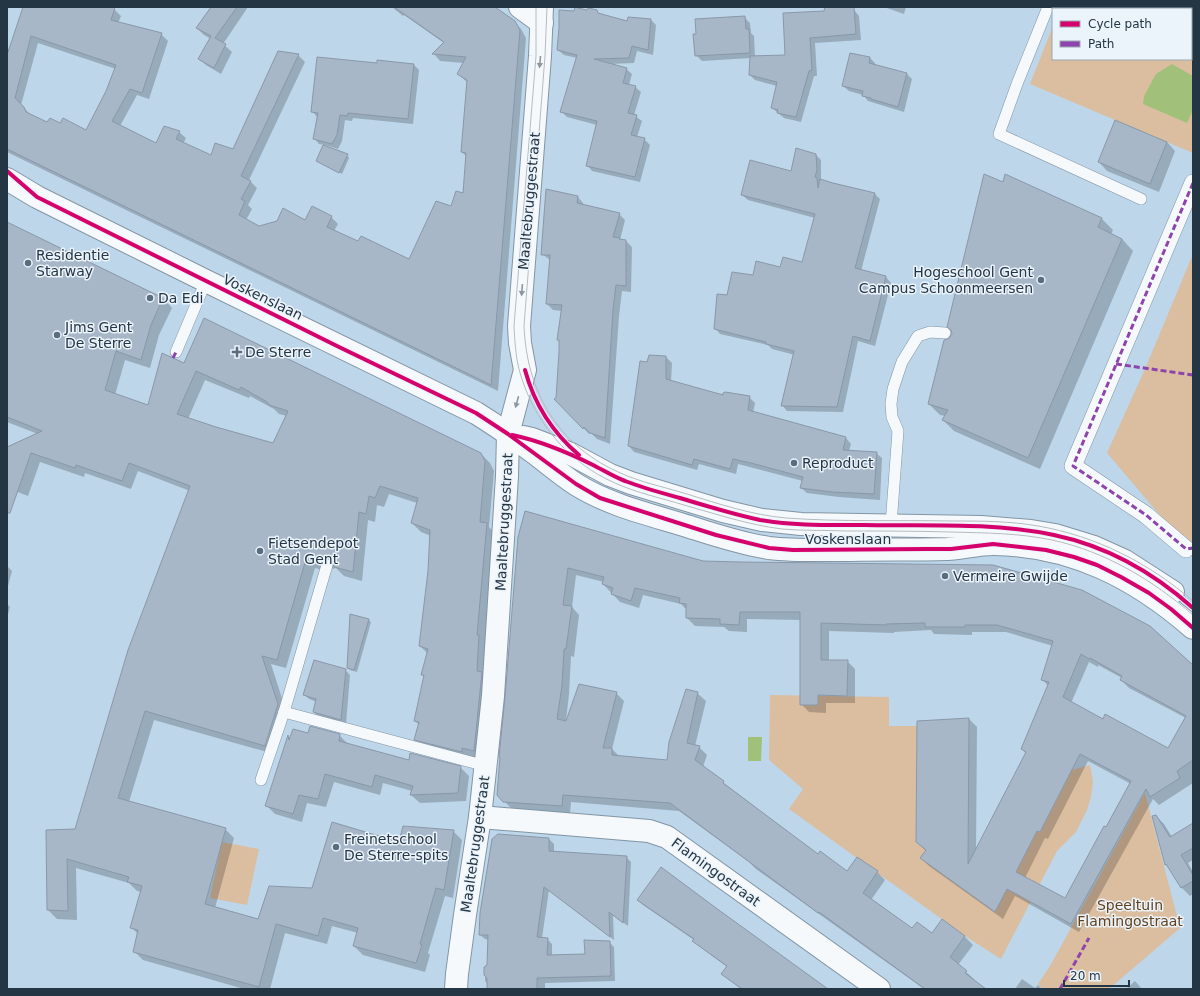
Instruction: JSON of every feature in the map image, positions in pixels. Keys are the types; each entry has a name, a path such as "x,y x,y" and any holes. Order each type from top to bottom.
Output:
{"street":[{"path":"520,7 542,15"},
{"name":"Maaltebruggestraat","path":"456,989 486,766 496,657 507,476 508,434 525,370 520,343 519,326 542,15"},
{"name":"Voskenslaan","path":"7,179 37,197 476,413 508,434 576,484 600,498 716,535 755,545 793,550 926,549 993,544 1046,550 1097,565 1121,577 1154,596 1172,609 1193,628"},
{"path":"1186,549 1146,515 1073,466 1193,183"},
{"name":"Voskenslaan","path":"7,188 37,197"},
{"name":"Voskenslaan","path":"508,434 532,439 571,454 610,475 631,484 742,516 762,520 789,523 981,527 1031,531 1060,537 1094,547 1126,561 1158,581 1193,608"},
{"name":"Flamingostraat","path":"480,817 649,831 667,837 878,989"}],"lane":[{"path":"1048,7 1017,84 999,134 1141,199"},
{"path":"176,352 206,281"},
{"path":"891,526 898,431 892,417 891,404 893,389 902,362 918,336 930,332 946,333"},
{"path":"261,780 284,712 327,565"},
{"path":"284,712 486,766"}],"green space":[{"path":"1193,7 1193,153 1030,84 1052,29 1052,60 1192,60 1192,8 1060,8"},
{"path":"1193,254 1193,558 1181,540 1107,453 1145,369"},
{"path":"770,695 889,697 889,726 917,726 916,842 926,850 920,858 995,912 1037,831 1040,832 1072,770 1090,765 1093,781 1091,797 1087,810 1076,832 1057,851 1001,959 965,936 789,809 803,789 769,760"},
{"name":"Speeltuin Flamingostraat","path":"1145,793 1180,928 1109,989 1043,989 1038,984 1050,966"},
{"path":"222,842 259,849 247,905 210,898"}],"shaded area":[{"path":"1172,64 1193,76 1193,110 1187,123 1143,104 1144,96 1156,74"},
{"path":"748,737 762,737 761,761 748,761"}],"building":[{"path":"23,7 115,7 111,20 162,33 142,93 130,89 112,121 156,143 164,126 180,131 176,139 211,155 215,143 233,149 278,51 299,54 241,176 251,181 241,199 245,201 239,215 259,226 277,221 283,208 305,220 312,206 332,216 327,227 358,241 361,236 409,259 436,201 451,206 456,191 463,193 466,153 461,152 467,80 457,74 466,57 432,54 444,42 394,7 495,7 515,21 520,30 491,385 7,149 7,55","holes":["31,36 116,65 106,91 86,130 63,118 60,123 50,118 47,122 26,112 24,107 15,98"]},
{"path":"211,7 237,7 215,38 226,44 214,68 198,59 211,36 196,28"},
{"path":"575,7 586,10 589,8 597,10 598,13 627,21 628,17 651,19 648,50 632,46 629,58 594,59 627,68 623,83 636,86 628,113 637,115 631,135 645,138 635,177 586,166 597,121 560,112 577,55 557,50 559,10 574,11"},
{"path":"825,7 854,7 856,34 810,38 812,70 809,71 796,117 777,113 778,110 771,108 777,82 749,75 750,56 785,55 783,13 824,11"},
{"path":"745,16 746,29 749,29 750,53 695,56 693,34 696,34 695,19"},
{"path":"850,53 870,57 869,63 907,73 898,107 862,96 863,91 842,86"},
{"path":"317,57 377,63 377,60 414,64 408,119 348,113 347,116 340,115 337,135 332,144 313,139 318,113 311,112"},
{"path":"1115,120 1167,142 1150,184 1098,162"},
{"path":"323,145 348,154 339,173 316,161"},
{"path":"796,148 816,154 817,170 815,177 817,178 818,188 820,179 875,193 855,268 886,276 870,341 853,336 837,407 781,406 794,351 766,344 766,342 714,329 717,294 727,295 732,272 753,275 756,261 780,267 783,257 802,262 815,214 741,195 750,160 791,171"},
{"path":"984,174 1003,182 1005,174 1102,218 1098,227 1122,239 1028,458 942,420 948,410 928,404 944,340 948,339 952,334 951,330 947,327"},
{"path":"546,189 578,196 577,203 620,213 613,237 626,240 626,286 616,285 605,438 590,433 584,427 583,429 554,399 556,398 559,352 559,340 557,340 562,305 546,304 550,255 541,255"},
{"path":"7,222 163,298 151,325 141,360 116,351 105,390 148,405 162,353 184,363 204,318 481,453 485,461 480,522 487,523 477,635 479,635 477,671 482,672 474,751 462,748 462,752 414,740 419,722 414,721 424,675 421,675 428,649 419,646 428,571 430,530 411,523 418,498 380,486 375,498 369,496 366,514 359,512 353,572 334,567 332,560 329,558 322,560 320,563 306,559 277,660 262,656 278,704 265,746 145,711 118,798 226,828 205,904 258,919 269,886 312,888 332,822 399,842 403,826 454,830 444,890 436,888 416,963 353,946 358,928 323,918 318,936 276,924 259,987 133,952 138,930 130,928 142,886 127,882 129,877 67,859 68,911 47,910 46,830 75,829 128,650 190,486 129,463 122,481 76,465 75,468 31,453 10,513 7,513 7,447 42,431 7,417","holes":["196,371 239,390 241,387 267,402 269,405 288,411 273,443 177,414"]},
{"path":"649,355 666,356 666,379 723,395 725,392 750,396 748,410 846,437 843,450 877,452 874,494 832,492 800,488 803,477 751,463 733,459 730,469 694,459 692,465 628,446 640,361 647,362"},
{"path":"525,511 703,561 993,565 1082,590 1150,626 1193,665 1193,760 1177,771 1180,778 1150,797 1146,789 1071,924 1007,889 995,912 920,858 926,850 916,842 917,721 969,718 968,864 1026,752 1021,749 1049,682 1041,680 1053,641 997,625 925,627 925,623 886,625 821,623 821,660 848,660 847,696 818,695 818,705 800,705 800,612 740,612 739,625 720,624 720,619 686,618 686,604 679,603 680,598 635,588 631,601 611,594 613,588 602,584 604,577 568,568 563,605 572,606 566,649 564,649 562,686 557,719 566,721 579,684 617,692 603,748 612,748 612,755 667,760 669,742 686,689 698,692 687,743 700,746 695,760 724,781 723,783 818,854 820,851 847,871 857,857 878,871 863,893 912,928 917,922 932,933 942,919 965,936 950,957 967,971 965,973 986,989 925,989 819,912 818,913 670,803 563,795 562,806 503,802 497,795 499,757 518,537","holes":["1081,654 1122,676 1120,680 1186,716 1168,748 1105,714 1103,719 1063,697","1080,754 1131,781 1106,827 1104,826 1065,898 1016,872 1037,831 1040,832"]},
{"path":"350,614 369,619 354,670 347,668"},
{"path":"314,660 346,669 341,720 313,712 316,699 303,695"},
{"path":"310,726 340,734 339,741 409,760 410,753 461,766 458,793 410,795 413,786 375,775 372,787 325,774 318,799 299,795 293,814 265,806 288,735 289,740 293,729 308,733"},
{"path":"1156,815 1170,837 1193,823 1193,848 1181,855 1193,875 1193,881 1181,888 1166,864 1165,865 1152,816"},
{"path":"498,834 549,838 549,851 627,856 623,923 609,912 610,937 544,887 537,937 548,938 547,955 585,954 584,940 610,941 611,976 537,978 537,989 487,989 487,978 484,975 484,967 487,965 488,935 479,935 480,913 492,839"},
{"path":"661,867 828,989 742,989 721,974 727,966 692,941 694,939 637,900"}],"tram line":[{"path":"536,7 536,56 514,326 516,354 523,382 529,398 547,428 558,442 584,465 615,483 632,490 757,525 782,529 806,530 925,531 1002,534 1040,538 1071,545 1090,551 1127,568 1178,602 1193,615"},
{"path":"547,7 545,56 524,326 532,376 541,398 567,437 585,452 606,466 630,477 748,512 773,517 827,520 974,521 1017,523 1060,531 1101,544 1121,553 1140,563 1176,587 1193,601"}],"marked path":[{"path":"1193,183 1073,466 1146,515 1186,549 1193,548"},
{"path":"173,358 176,352"},
{"path":"1116,364 1193,375"},
{"path":"1060,989 1089,938"}],"cycle path":[{"path":"7,171 37,197 339,347 476,413 508,434 576,484 600,498 716,535 769,548 793,550 951,549 993,544 1046,550 1097,565 1121,577 1149,593 1193,628"},
{"path":"525,370 539,406 561,437 579,455"},
{"path":"512,435 533,440 564,451 617,478 639,486 760,520 812,525 983,526 1054,535 1092,546 1128,562 1162,583 1193,608"}],"place":[{"name":"Residentie Starway","path":"28,263"},
{"name":"Hogeschool Gent Campus Schoonmeersen","path":"1041,280"},
{"name":"Da Edi","path":"150,298"},
{"name":"Jims Gent De Sterre","path":"57,335"},
{"name":"De Sterre","path":"237,352"},
{"name":"Reproduct","path":"794,463"},
{"name":"Fietsendepot Stad Gent","path":"260,551"},
{"name":"Vermeire Gwijde","path":"945,576"},
{"name":"Freinetschool De Sterre-spits","path":"336,847"}]}
